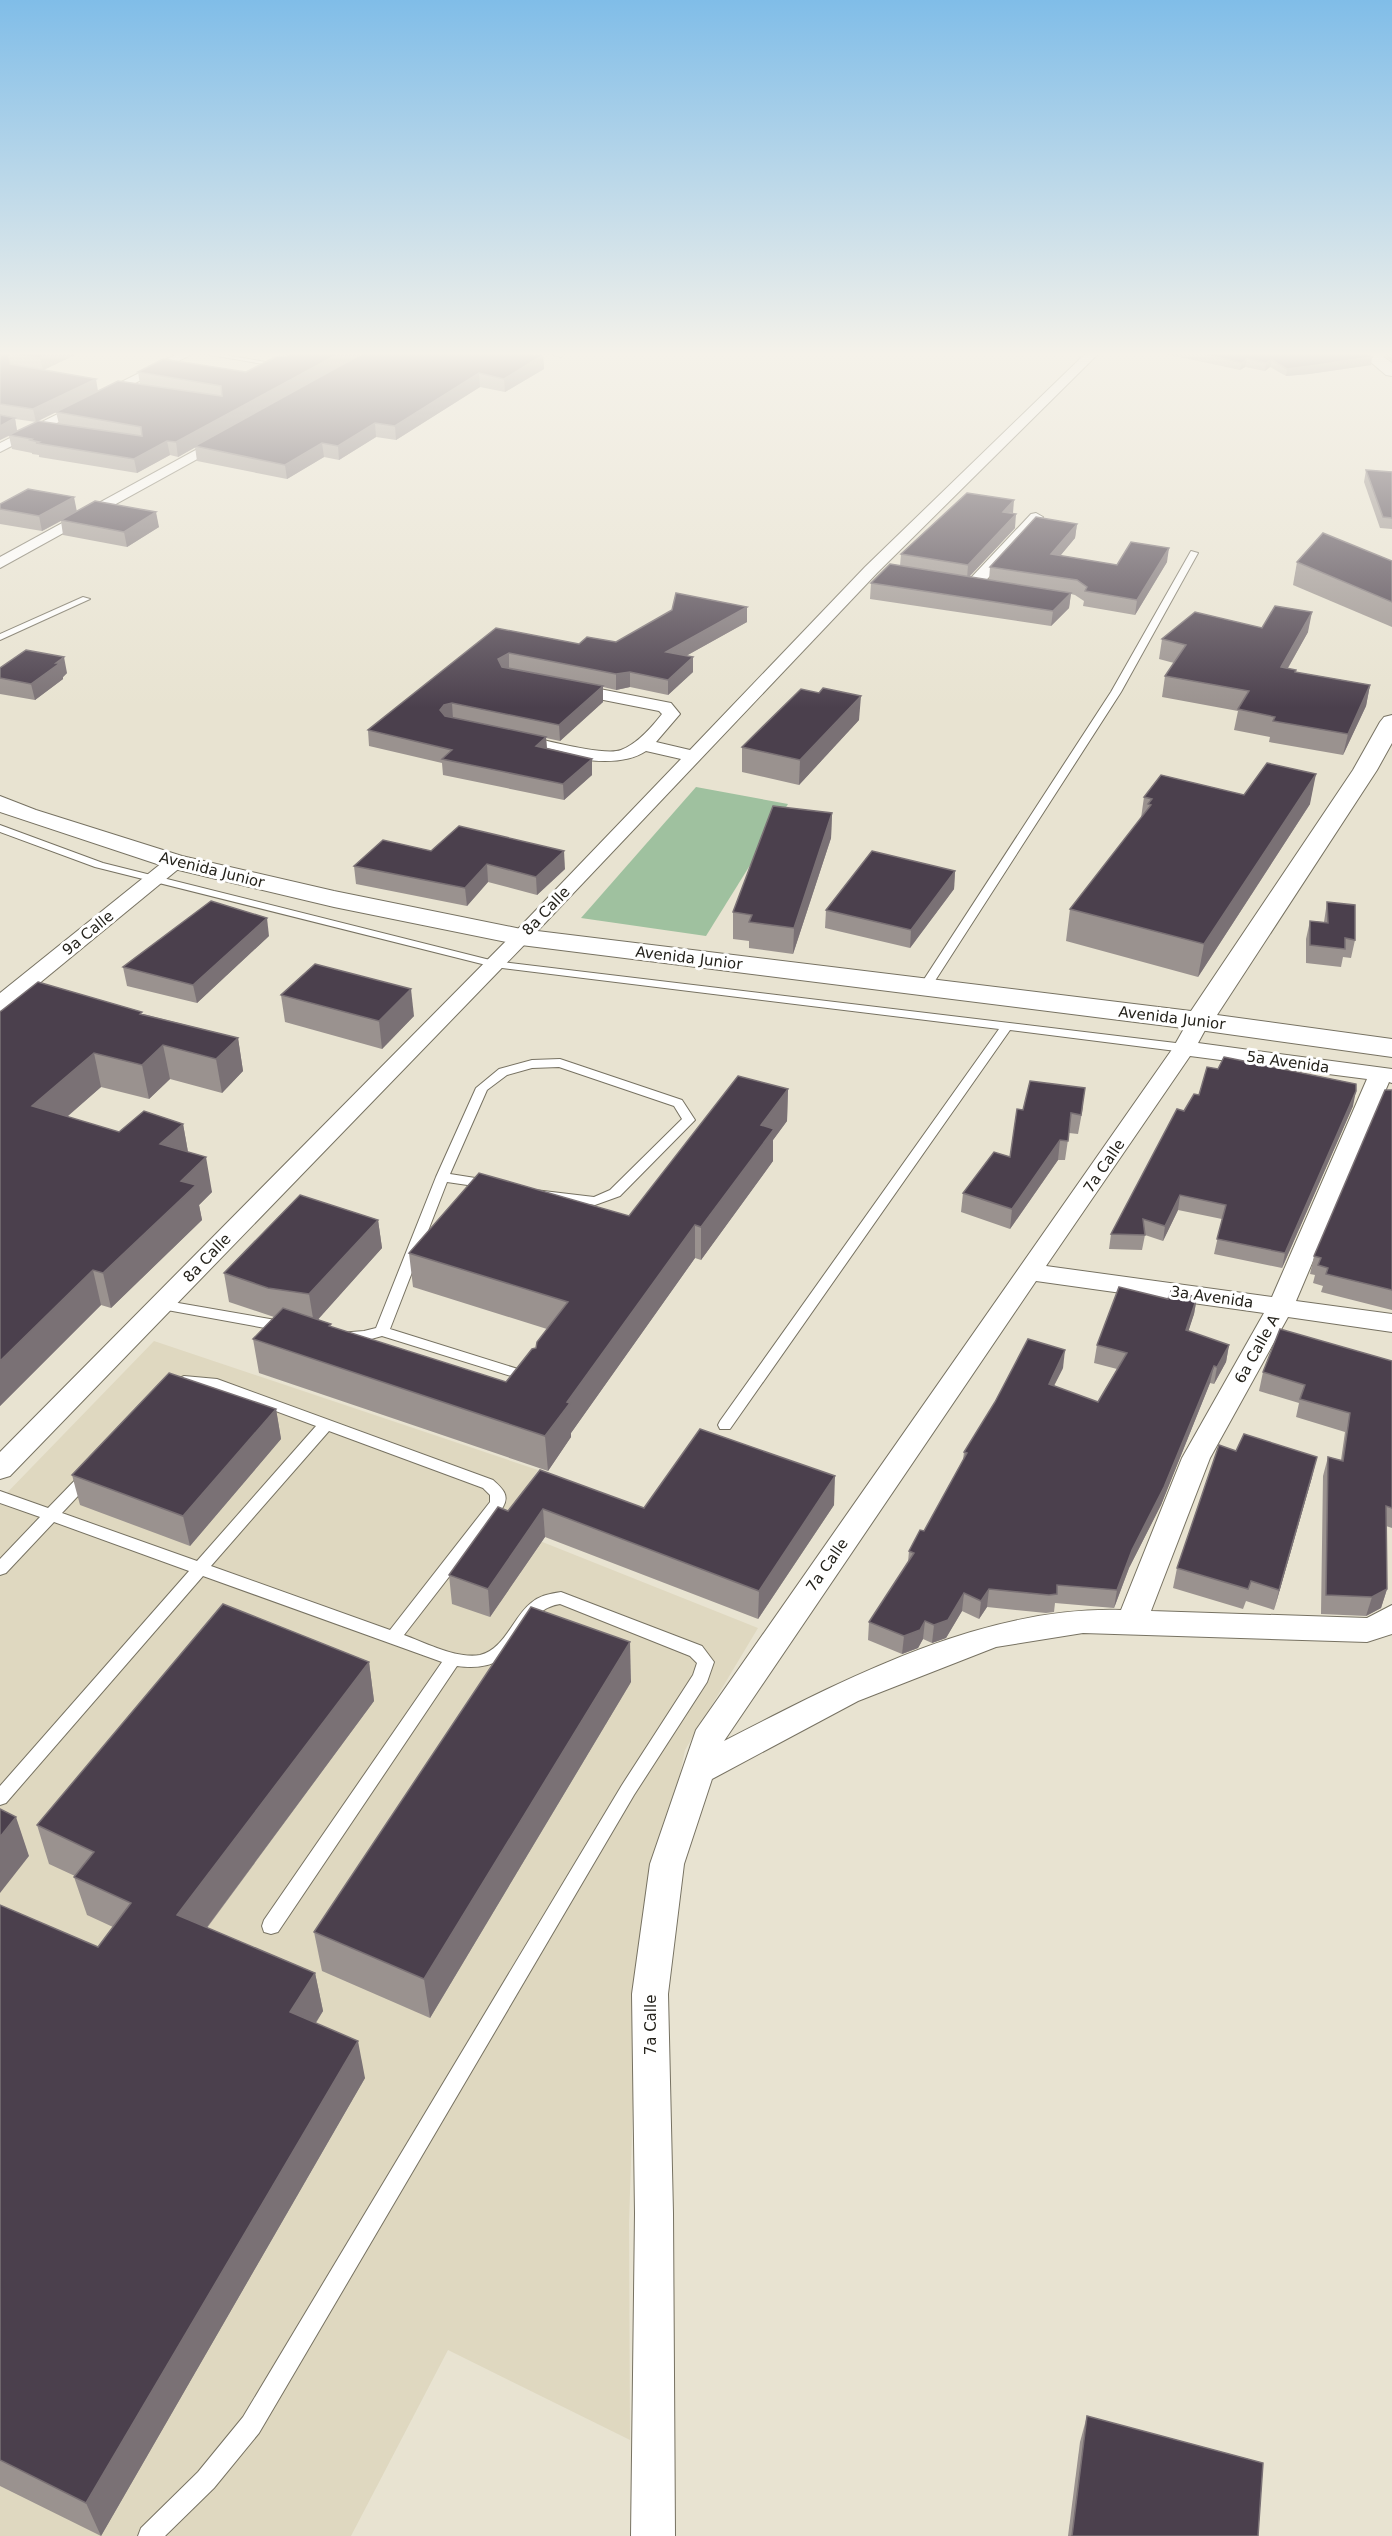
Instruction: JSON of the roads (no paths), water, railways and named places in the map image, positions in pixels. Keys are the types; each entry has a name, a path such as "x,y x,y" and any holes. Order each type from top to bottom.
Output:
{"main road":[{"name":"7a Calle","path":"1192,1035 1365,770 1392,722"},
{"name":"Avenida Junior","path":"0,803 27,815 176,862 334,899 521,937 925,987 1192,1035 1392,1048"}],"street":[{"path":"0,563 164,471"},
{"name":"8a Calle","path":"0,1469 521,937 871,570 971,471"},
{"path":"996,589 968,585 1036,517"},
{"path":"871,570 894,573"},
{"path":"499,736 603,757 627,755 666,722 671,714 665,707 554,685"},
{"path":"641,744 694,756"},
{"name":"9a Calle","path":"0,1004 176,862"},
{"name":"5a Avenida","path":"1192,1035 1387,1075"},
{"name":"7a Calle","path":"652,2536 654,2213 650,1994 667,1864 712,1730 1032,1272 1192,1035"},
{"name":"6a Calle A","path":"1131,1623 1196,1458 1281,1306 1387,1075"},
{"name":"3a Avenida","path":"1032,1272 1392,1323"},
{"path":"699,1770 847,1692 993,1635 1083,1621 1380,1624"}],"lane":[{"path":"925,987 1116,692 1194,553"},
{"path":"0,637 86,599"},
{"path":"0,828 99,865 494,964 1006,1026 1192,1035"},
{"path":"725,1425 1006,1026"},
{"path":"382,1331 442,1177 482,1088 503,1072 532,1064 560,1063 678,1104 689,1120 615,1193 595,1201 523,1190"},
{"path":"442,1177 500,1186"},
{"path":"161,1305 302,1329"},
{"path":"325,1334 364,1336 382,1331 531,1378"},
{"path":"163,1396 184,1381 212,1382 325,1426 488,1484 498,1493 498,1503 393,1638"},
{"path":"0,1798 325,1426"},
{"path":"0,1569 99,1464"},
{"path":"0,1497 453,1659 487,1660 503,1649 537,1604 550,1598 561,1598 696,1650 706,1662 701,1677 628,1790 251,2425 206,2480 149,2536"},
{"path":"271,1926 453,1659"}]}
